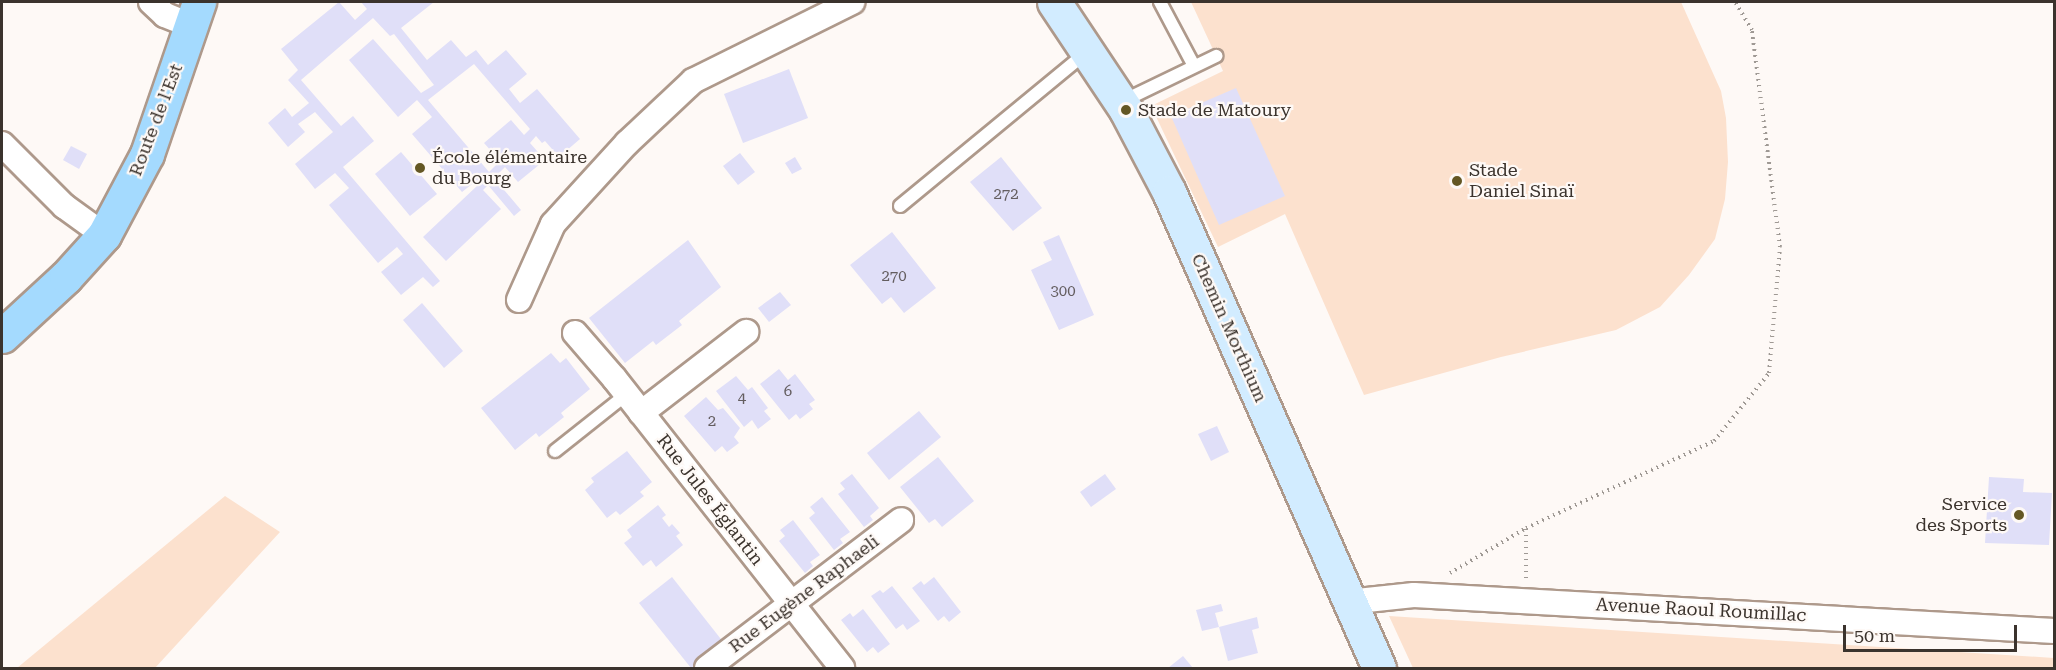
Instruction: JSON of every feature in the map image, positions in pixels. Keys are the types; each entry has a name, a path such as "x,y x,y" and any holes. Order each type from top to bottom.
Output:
{"main road":[{"name":"Route de l'Est","path":"2,336 66,277 104,236 147,154 196,14"}],"street":[{"path":"151,2 165,15 196,14"},
{"path":"519,300 553,224 627,142 693,81 852,2"},
{"name":"Chemin Morthium","path":"1054,2 1120,102 1169,192 1348,602 1371,665"},
{"path":"2,144 64,206 104,236"},
{"path":"634,403 746,332"},
{"name":"Rue Jules Églantin","path":"575,333 634,403 842,669"},
{"name":"Rue Eugène Raphaeli","path":"707,669 791,602 901,520"},
{"name":"Avenue Raoul Roumillac","path":"1348,602 1414,595 2055,631"}],"lane":[{"path":"1160,2 1194,66"},
{"path":"900,206 1087,52"},
{"path":"1120,102 1216,56"},
{"path":"555,451 634,403"}],"path":[{"path":"1414,595 1526,528 1714,441 1769,373 1780,247 1752,30 1736,2"},
{"path":"1526,528 1526,600"}],"shaded area":[{"name":"Stade Daniel Sinaï","path":"1191,2 1681,2 1721,91 1726,118 1728,162 1725,199 1715,239 1689,275 1660,307 1616,330 1501,357 1364,395 1285,214 1218,247 1151,106 1223,71"},
{"path":"225,496 280,532 155,668 17,668"},
{"path":"1389,616 2054,658 2054,668 1413,668"}],"building":[{"path":"339,2 355,20 367,9 361,2 434,2 401,28 427,60 451,40 466,57 476,50 488,65 506,50 527,74 509,89 520,103 537,89 580,139 559,157 545,141 542,143 536,136 530,143 545,160 518,182 505,167 494,178 521,210 514,216 488,185 483,190 501,209 446,261 423,237 478,185 476,182 481,177 462,192 412,134 432,117 417,100 398,117 349,60 373,39 421,93 434,85 394,34 390,36 373,18 301,80 341,126 353,116 374,141 343,167 440,281 433,287 423,277 401,295 381,272 403,254 397,247 378,263 329,205 349,188 335,173 315,189 295,164 333,132 315,112 298,124 305,132 288,147 268,123 285,108 292,117 309,103 288,80 298,70 281,49","holes":["474,64 530,129 524,135 511,120 484,143 500,161 489,172 428,100"]},
{"path":"789,69 808,118 743,143 724,94"},
{"path":"1236,88 1285,196 1219,225 1171,116"},
{"path":"71,146 87,154 79,169 63,160"},
{"path":"401,152 437,194 410,216 375,174"},
{"path":"740,153 755,172 738,185 723,166"},
{"path":"795,157 802,169 792,174 785,163"},
{"path":"1001,157 1042,208 1013,231 970,182"},
{"path":"892,232 936,288 904,313 891,297 882,304 850,265"},
{"path":"1059,235 1094,315 1059,330 1031,270 1052,260 1043,242"},
{"path":"688,240 721,287 679,321 682,325 656,345 653,341 625,363 589,318"},
{"path":"780,292 791,305 769,322 758,308"},
{"path":"422,303 463,351 444,368 403,320"},
{"path":"551,353 560,363 566,358 590,389 561,413 564,417 539,437 536,433 515,450 481,408"},
{"path":"779,369 788,380 795,374 815,400 809,404 813,409 800,419 796,414 789,420 760,384"},
{"path":"736,376 748,390 752,387 768,408 764,411 771,419 758,429 752,420 744,427 716,391"},
{"path":"706,397 718,410 723,408 740,428 734,437 739,443 727,452 722,446 715,452 684,416"},
{"path":"919,411 941,437 889,480 867,453"},
{"path":"1217,426 1229,452 1211,461 1198,434"},
{"path":"627,451 652,482 640,492 644,496 620,515 616,511 607,518 585,490 594,482 591,478"},
{"path":"938,457 974,501 942,527 935,519 929,523 900,487"},
{"path":"852,474 879,508 870,516 873,520 864,527 838,494 845,489 840,483"},
{"path":"1105,474 1116,489 1091,507 1080,492"},
{"path":"1989,477 2024,479 2023,492 2052,493 2049,545 1985,543"},
{"path":"822,497 850,532 840,539 843,543 834,550 809,518 815,513 810,507"},
{"path":"658,505 666,515 662,518 669,527 672,524 680,533 676,536 683,545 656,567 651,560 643,566 624,543 632,537 627,530"},
{"path":"793,520 820,555 810,562 813,566 805,573 779,541 785,536 780,530"},
{"path":"672,577 724,643 691,668 639,603"},
{"path":"934,577 961,612 949,622 944,616 938,621 912,588 921,581 924,585"},
{"path":"892,586 920,621 907,630 903,624 896,629 871,596 880,590 883,593"},
{"path":"1221,604 1223,611 1215,613 1219,627 1202,631 1196,610"},
{"path":"863,609 890,644 878,653 873,647 867,652 841,620 850,613 853,617"},
{"path":"1257,617 1259,628 1252,630 1258,653 1228,661 1219,627"},
{"path":"1183,656 1193,668 1168,668"}],"place":[{"name":"Stade de Matoury","path":"1126,110"},
{"name":"École élémentaire du Bourg","path":"420,168"},
{"name":"Stade Daniel Sinaï","path":"1457,181"},
{"name":"Service des Sports","path":"2019,515"}]}
